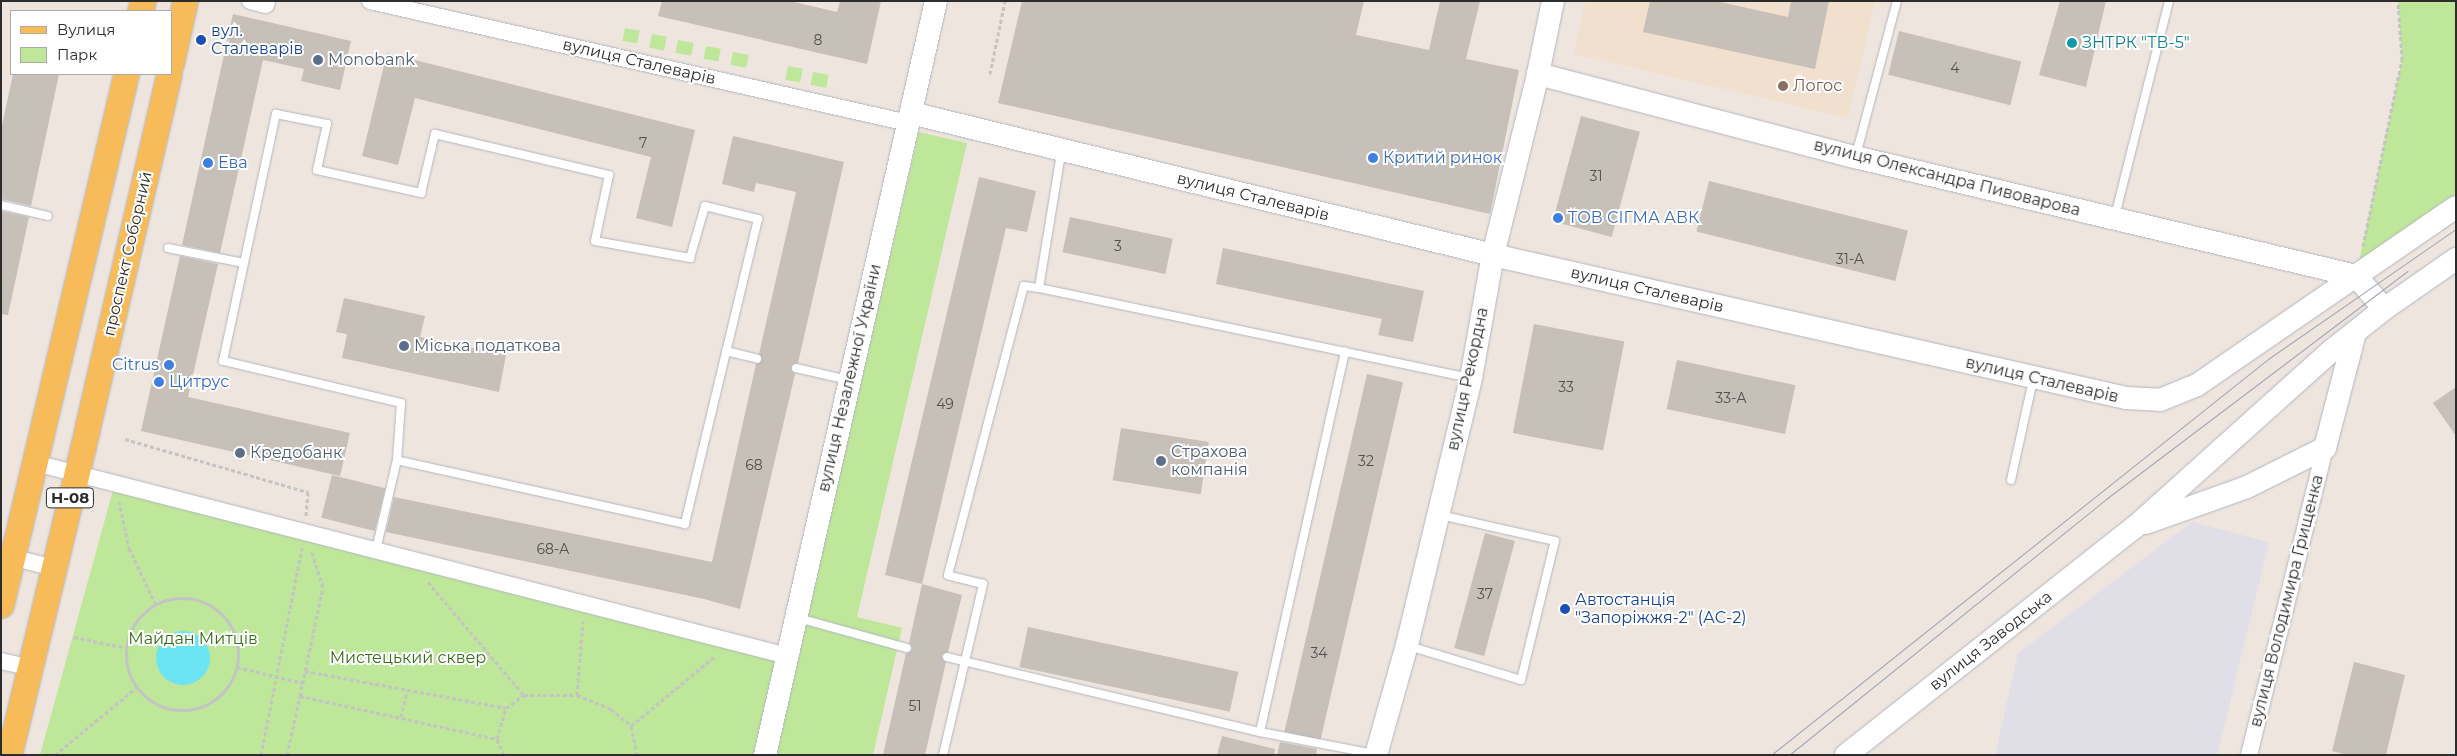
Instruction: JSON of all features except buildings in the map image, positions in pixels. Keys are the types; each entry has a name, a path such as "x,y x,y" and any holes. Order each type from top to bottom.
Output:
{"main road":[{"path":"172,60 185,1"},
{"name":"Н-08","path":"1,605 7,556 35,463 126,75"},
{"name":"проспект Соборний","path":"9,755 28,667 54,568 169,75"}],"street":[{"path":"250,1 266,4 267,1"},
{"name":"вулиця Сталеварів","path":"370,1 1061,150 1493,255 2126,398 2160,400 2197,385 2356,276"},
{"name":"вулиця Незалежної України","path":"764,755 936,1"},
{"name":"вулиця Рекордна","path":"1376,754 1407,645 1471,378 1493,255 1538,74 1553,1"},
{"name":"вулиця Олександра Пивоварова","path":"1538,74 1855,157 2356,276"},
{"path":"2384,309 2356,276 2456,207"},
{"name":"вулиця Заводська","path":"1846,755 2135,527 2331,351 2384,309 2456,258"},
{"path":"2325,448 2354,333"},
{"name":"вулиця Заводська","path":"2135,527 2247,488 2325,448"},
{"name":"вулиця Володимира Грищенка","path":"2249,755 2325,448"},
{"path":"35,463 787,656"},
{"path":"7,556 54,568"},
{"path":"1,661 28,667"}],"lane":[{"path":"1855,157 1897,1"},
{"path":"2115,218 2169,1"},
{"path":"376,550 397,460 401,403 223,362 276,114 327,124 317,170 421,193 436,134 609,175 595,241 690,258 704,206 758,219 684,524 397,460"},
{"path":"1039,288 1061,150"},
{"path":"1,205 48,216"},
{"path":"168,248 244,264"},
{"path":"943,755 983,584 948,575 1024,286 1471,378"},
{"path":"726,351 757,359"},
{"path":"1260,732 1344,351"},
{"path":"796,368 850,380"},
{"path":"2011,480 2034,378"},
{"path":"1407,645 1521,680 1556,542 1437,515"},
{"path":"796,618 907,648"},
{"path":"947,658 1260,732 1376,754"}],"path":[{"path":"990,74 1005,1"},
{"path":"2356,276 2402,60 2398,1"},
{"path":"116,483 129,548 156,605"},
{"path":"261,755 305,532"},
{"path":"409,559 524,695"},
{"path":"173,599 191,599 208,605 223,616 233,631 238,648 237,667 232,680 223,693 209,704 193,709 176,710 159,705 144,696 137,687 127,666 127,648 131,630 142,616 156,605 173,599"},
{"path":"577,695 584,604"},
{"path":"74,637 127,648"},
{"path":"631,726 732,642"},
{"path":"237,667 303,683"},
{"path":"305,671 407,692 506,708"},
{"path":"55,755 137,687"},
{"path":"401,717 407,692"},
{"path":"504,755 498,740 506,708 524,695 577,695 611,709 631,726 636,755"},
{"path":"287,755 300,696 498,740"}],"shaded area":[{"name":"Логос","path":"1585,1 1875,1 1848,118 1574,54"},
{"path":"2192,522 2269,542 2217,755 1995,755 2018,653"}],"green space":[{"path":"2398,1 2456,1 2456,207 2356,276 2402,60"},
{"path":"625,28 640,31 637,44 623,41"},
{"path":"652,34 667,37 664,51 649,48"},
{"path":"678,40 694,43 691,56 676,53"},
{"path":"706,46 721,49 718,62 704,59"},
{"path":"733,52 749,55 746,68 731,65"},
{"path":"788,66 803,69 800,83 785,80"},
{"path":"813,72 829,75 826,88 811,85"},
{"path":"919,132 967,143 857,617 902,628 873,755 774,755"},
{"path":"115,483 787,656 764,755 40,755"}],"water":[{"path":"183,631 193,633 202,639 208,648 210,658 208,668 202,677 193,683 183,685 173,683 164,677 158,668 156,658 158,648 164,639 173,633"}],"tram line":[{"path":"1771,755 2268,359 2456,229"},
{"path":"1789,755 2106,499 2407,271"}],"place":[{"name":"вул. Сталеварів","path":"201,40"},
{"name":"ЗНТРК \"ТВ-5\"","path":"2072,43"},
{"name":"Monobank","path":"318,60"},
{"name":"Логос","path":"1783,86"},
{"name":"Критий ринок","path":"1373,158"},
{"name":"Ева","path":"208,163"},
{"name":"ТОВ СІГМА АВК","path":"1558,218"},
{"name":"Міська податкова","path":"404,346"},
{"name":"Citrus","path":"169,365"},
{"name":"Цитрус","path":"159,382"},
{"name":"Кредобанк","path":"240,453"},
{"name":"Страхова компанія","path":"1161,461"},
{"name":"Автостанція \"Запоріжжя-2\" (АС-2)","path":"1565,609"}],"park label":[{"name":"Майдан Митців","path":"193,639"},
{"name":"Мистецький сквер","path":"408,658"}]}
